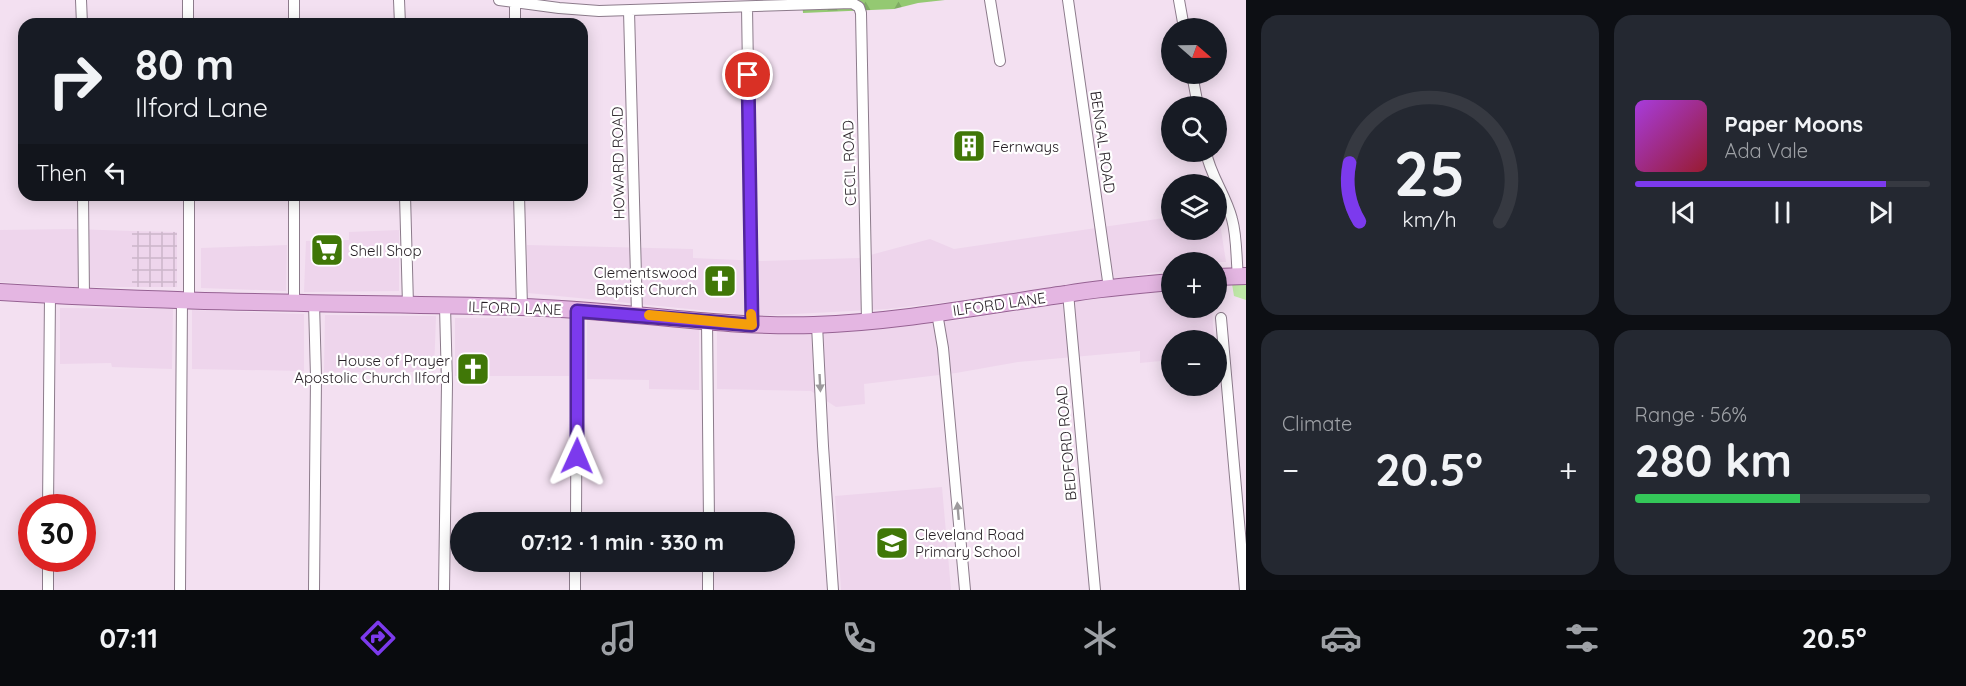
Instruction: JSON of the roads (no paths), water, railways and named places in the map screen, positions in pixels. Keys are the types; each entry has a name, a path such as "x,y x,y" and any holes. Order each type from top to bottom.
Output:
{"main road":[{"path":"1227,277 1242,276"},
{"name":"ILFORD LANE","path":"0,292 84,297 522,307 637,314 752,325 817,325 937,313 1068,293 1161,283"}],"street":[{"path":"81,0 82,18"},
{"path":"188,0 188,18"},
{"path":"294,0 294,18"},
{"path":"399,0 400,18"},
{"path":"499,0 569,9 629,11 754,5 752,325"},
{"path":"990,0 1000,62"},
{"name":"BENGAL ROAD","path":"1068,0 1109,288"},
{"path":"1179,0 1182,18"},
{"path":"515,3 515,18"},
{"name":"CECIL ROAD","path":"754,5 852,3 857,5 861,13 867,321"},
{"name":"HOWARD ROAD","path":"629,11 637,314"},
{"path":"1208,162 1232,218 1242,276"},
{"path":"83,201 84,297"},
{"path":"180,590 189,201"},
{"path":"294,201 294,303"},
{"path":"405,201 408,305"},
{"path":"519,201 522,307"},
{"name":"BEDFORD ROAD","path":"1068,293 1095,590"},
{"path":"48,494 50,296"},
{"path":"314,303 316,378 314,590"},
{"path":"444,590 447,384 445,306"},
{"path":"576,512 577,311"},
{"path":"937,313 943,348 964,590"},
{"path":"1221,318 1245,590"},
{"path":"708,320 709,512"},
{"path":"817,325 833,590"},
{"path":"48,572 48,590"},
{"path":"575,572 575,590"},
{"path":"708,572 708,590"}],"place":[{"name":"Fernways","path":"969,146"},
{"name":"Shell Shop","path":"327,250"},
{"name":"Clementswood Baptist Church","path":"720,281"},
{"name":"House of Prayer Apostolic Church Ilford","path":"473,369"},
{"name":"Cleveland Road Primary School","path":"892,543"}]}
